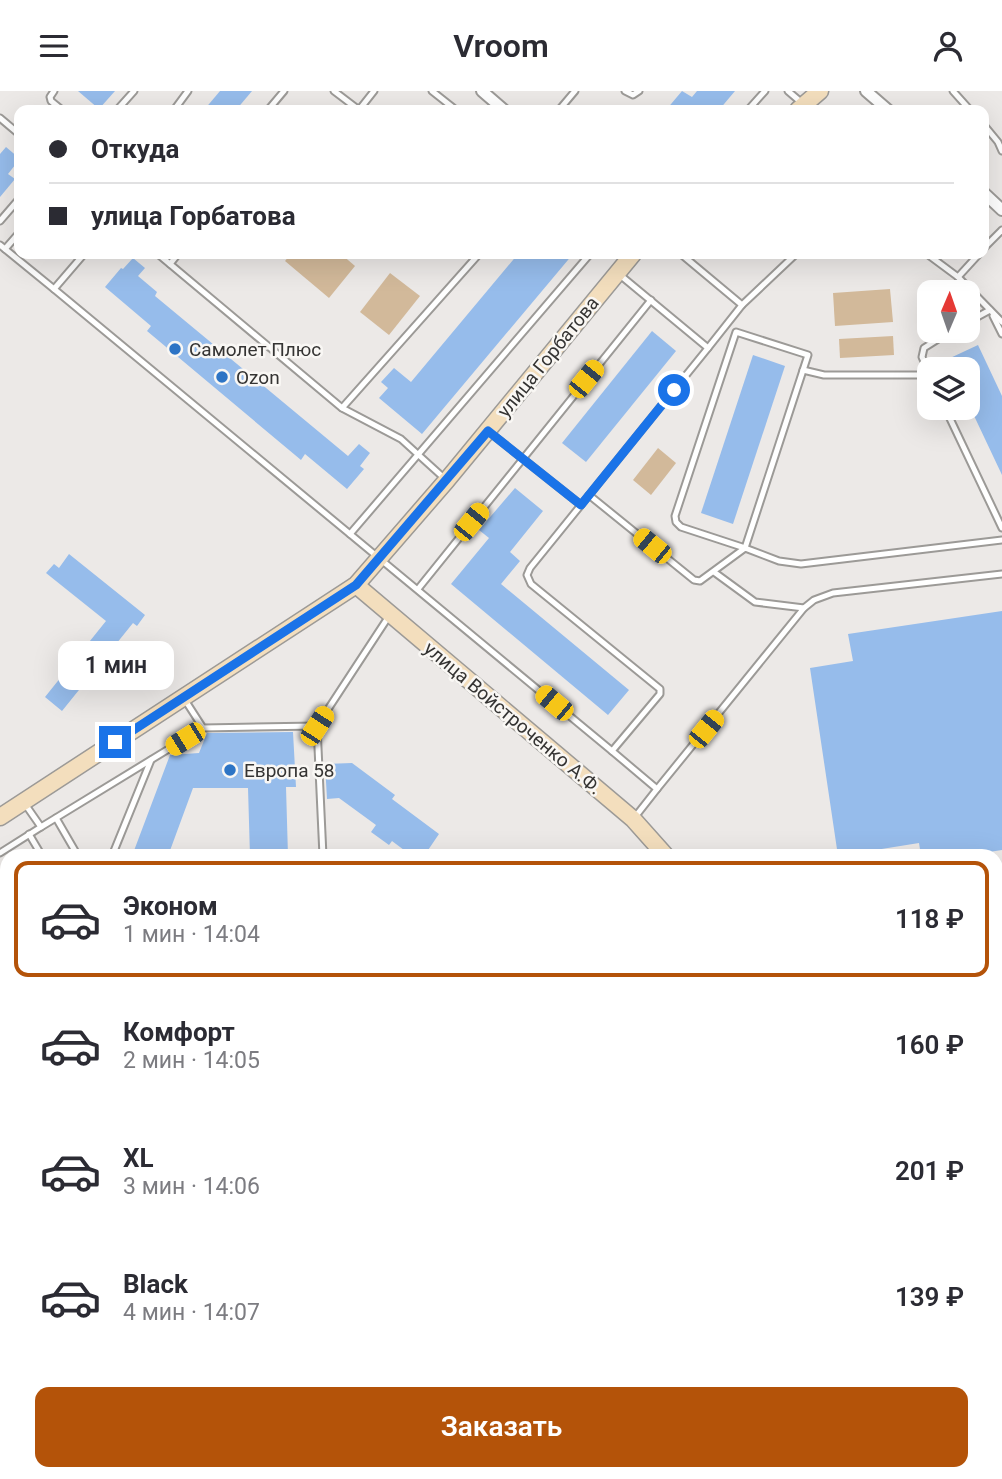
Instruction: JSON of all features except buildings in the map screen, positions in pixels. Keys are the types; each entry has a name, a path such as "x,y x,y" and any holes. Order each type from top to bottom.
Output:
{"main road":[{"path":"803,105 819,92"},
{"name":"улица Горбатова","path":"0,817 356,585 488,431 629,259"},
{"name":"улица Войстроченко А.Ф.","path":"356,585 634,819 660,849"}],"street":[{"path":"482,91 498,105"},
{"path":"866,91 882,105"},
{"path":"989,198 1002,210"}],"lane":[{"path":"54,91 50,97 56,105"},
{"path":"121,105 134,91"},
{"path":"272,105 284,91"},
{"path":"334,91 352,105"},
{"path":"363,105 374,91"},
{"path":"432,91 450,105"},
{"path":"563,105 575,91"},
{"path":"625,91 634,95 639,91"},
{"path":"752,105 765,91"},
{"path":"953,91 966,105"},
{"path":"0,118 14,130"},
{"path":"1000,140 1002,151"},
{"path":"0,221 14,205"},
{"path":"989,244 1002,230"},
{"path":"18,259 657,789"},
{"path":"54,289 80,259"},
{"path":"164,259 342,408 401,439 447,480"},
{"path":"170,264 174,259"},
{"path":"342,408 475,259"},
{"path":"350,534 586,259"},
{"path":"687,259 742,305"},
{"path":"612,751 660,694 660,689 531,584 527,575 742,305 791,259"},
{"path":"934,259 958,277 1002,322"},
{"path":"958,277 974,259"},
{"path":"617,272 708,348"},
{"path":"418,589 650,300"},
{"path":"980,315 990,310"},
{"path":"990,310 1002,334"},
{"path":"589,495 694,580 705,579 745,548 808,355 736,333 727,323"},
{"path":"736,333 675,516 681,527 779,561 801,564 1002,540"},
{"path":"922,357 923,348 931,343"},
{"path":"803,370 824,375 917,375"},
{"path":"951,420 1002,528"},
{"path":"488,431 581,505"},
{"path":"715,572 755,602 804,608"},
{"path":"634,819 804,608 814,600 833,593 1002,574"},
{"path":"323,849 317,726 391,614"},
{"path":"183,698 203,728"},
{"path":"6,849 203,728 317,726"},
{"path":"115,849 150,760"},
{"path":"24,801 41,827"},
{"path":"56,818 74,849"},
{"path":"29,834 38,849"}],"shaded area":[{"path":"347,259 355,266 329,298 285,261"},
{"path":"390,273 420,296 389,335 360,312"},
{"path":"890,289 893,322 835,326 833,293"},
{"path":"893,336 894,355 840,358 839,339"},
{"path":"658,448 676,463 651,495 633,480"}],"place":[{"name":"Самолет Плюс","path":"175,349"},
{"name":"Ozon","path":"222,377"},
{"name":"Европа 58","path":"230,770"}],"route":[{"path":"115,742 356,585 488,431 581,505 674,390"}]}
